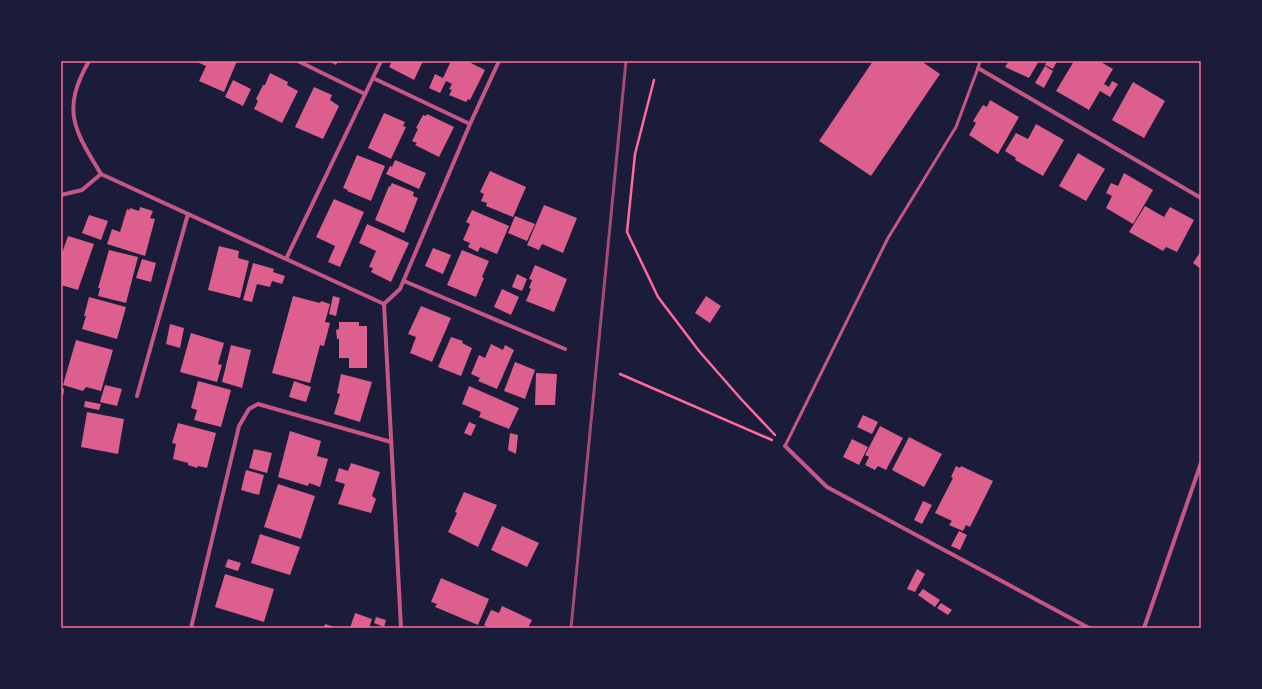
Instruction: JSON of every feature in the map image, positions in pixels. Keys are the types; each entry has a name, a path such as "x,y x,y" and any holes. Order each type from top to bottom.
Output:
{"street":[{"path":"89,61 75,92 73,108 75,126 85,148 101,174 384,304"},
{"path":"298,61 365,94"},
{"path":"286,259 381,61"},
{"path":"384,304 400,289 404,281 470,124 499,61"},
{"path":"978,68 1201,198"},
{"path":"372,78 470,124"},
{"path":"61,195 82,190 101,174"},
{"path":"137,396 188,214"},
{"path":"404,281 565,349"},
{"path":"384,304 401,628"},
{"path":"191,628 239,426 249,409 258,404 392,442"},
{"path":"785,446 827,487 1088,628"},
{"path":"1144,628 1201,463"}],"lane":[{"path":"785,446 888,238 956,127 980,61"}],"path":[{"path":"654,80 635,154 627,232 658,297 699,351 785,446"},
{"path":"620,374 785,446"}],"building":[{"path":"195,61 237,61 224,92 199,81 206,66"},
{"path":"329,61 338,61 336,65"},
{"path":"392,61 423,61 414,80 389,67"},
{"path":"451,61 467,61 485,70 470,100 468,99 466,102 449,95 452,90 449,89 452,84 446,81 440,93 429,88 435,74 443,78"},
{"path":"873,61 921,61 940,74 871,176 819,141"},
{"path":"1009,61 1039,61 1029,78 1005,67"},
{"path":"1047,61 1057,61 1053,69 1045,65"},
{"path":"1074,61 1099,61 1113,69 1104,84 1109,87 1112,81 1118,84 1110,97 1100,91 1089,110 1056,91"},
{"path":"1045,66 1053,71 1044,88 1035,83"},
{"path":"270,73 288,82 287,85 298,91 282,123 254,109 258,101 256,99 263,85 265,85"},
{"path":"233,80 251,89 243,106 225,97"},
{"path":"1133,82 1165,101 1144,138 1112,120"},
{"path":"314,87 332,95 330,100 339,106 323,139 295,127"},
{"path":"990,100 1019,117 998,154 969,135 976,123 973,121 983,105 987,107"},
{"path":"384,113 405,122 403,126 406,127 391,159 368,148"},
{"path":"427,114 454,127 439,157 415,145 417,143 412,141 418,129 416,128 423,115 426,116"},
{"path":"1036,124 1064,140 1043,176 1015,160 1016,158 1005,151 1016,133 1028,139"},
{"path":"1078,153 1105,169 1086,201 1059,186"},
{"path":"357,155 385,166 371,201 343,188"},
{"path":"395,160 426,173 419,189 386,174 390,166 392,167"},
{"path":"490,171 526,187 513,217 486,206 487,203 481,201 484,194 480,192"},
{"path":"1124,173 1153,190 1133,224 1106,208 1112,196 1106,193 1111,183 1118,186"},
{"path":"392,183 414,192 413,196 418,198 404,233 375,220 389,186 390,187"},
{"path":"334,199 364,212 340,267 328,262 335,246 316,237"},
{"path":"544,205 577,218 563,253 542,244 539,250 527,245"},
{"path":"1145,206 1164,217 1170,207 1194,220 1177,252 1166,247 1163,251 1129,232"},
{"path":"140,207 153,211 150,218 155,219 145,256 107,244 112,229 120,232 127,209 130,210 130,208 139,211"},
{"path":"472,210 509,226 497,254 480,247 478,252 468,247 470,243 463,240 470,224 466,222"},
{"path":"89,215 108,221 101,240 82,233"},
{"path":"515,216 535,224 527,241 508,233"},
{"path":"367,224 409,243 391,282 371,272 373,268 369,267 376,251 359,243"},
{"path":"68,236 94,244 78,290 61,285 61,256"},
{"path":"219,246 239,251 238,258 249,261 240,298 208,290"},
{"path":"433,248 451,255 443,274 425,266"},
{"path":"109,250 138,257 126,303 98,296 100,288 98,288"},
{"path":"462,250 489,261 476,297 447,285"},
{"path":"1201,251 1201,269 1193,263"},
{"path":"142,259 156,263 151,282 136,278"},
{"path":"253,263 274,269 273,272 285,276 282,284 272,281 270,287 257,284 252,302 243,300"},
{"path":"535,265 567,279 554,312 526,301 531,289 529,288 532,280 529,279"},
{"path":"517,274 527,279 522,291 512,287"},
{"path":"502,289 519,297 511,315 494,307"},
{"path":"293,296 330,304 325,322 330,323 324,346 320,345 310,383 272,373"},
{"path":"333,296 340,298 336,316 329,314"},
{"path":"706,296 721,306 710,323 695,313"},
{"path":"89,297 126,307 117,339 82,329"},
{"path":"421,306 451,318 432,362 410,353 416,337 408,334"},
{"path":"339,322 359,322 359,326 367,326 367,368 349,368 349,358 339,358 339,339 337,339 336,330 339,329"},
{"path":"170,324 184,328 180,348 166,344"},
{"path":"191,333 224,343 218,364 222,365 217,382 180,372"},
{"path":"451,337 463,341 462,343 472,348 461,376 438,367"},
{"path":"76,340 113,350 101,391 86,387 83,391 63,385"},
{"path":"491,344 503,350 505,345 514,350 497,389 478,381 480,378 471,374 479,355 485,358"},
{"path":"231,345 251,350 242,388 222,382"},
{"path":"515,362 535,370 525,399 504,391"},
{"path":"536,373 557,374 555,405 535,405"},
{"path":"341,374 372,382 360,422 334,414 340,394 337,393"},
{"path":"198,381 231,390 221,427 194,420 197,410 191,408"},
{"path":"294,381 311,387 306,402 289,397"},
{"path":"105,385 122,389 117,406 100,402"},
{"path":"469,386 519,408 509,429 479,417 481,412 462,404"},
{"path":"61,388 64,389 63,396 61,395"},
{"path":"85,401 101,404 99,410 84,407"},
{"path":"87,412 124,419 118,454 81,447"},
{"path":"863,415 878,422 872,434 857,427"},
{"path":"469,422 476,425 471,436 464,433"},
{"path":"178,423 216,433 207,468 198,466 197,468 188,465 188,463 173,459 176,444 172,443"},
{"path":"880,426 903,438 886,470 878,466 875,470 865,465 869,457 865,455"},
{"path":"290,431 321,441 317,456 328,459 320,487 309,483 308,486 278,477"},
{"path":"510,433 518,435 516,454 508,450"},
{"path":"909,437 942,454 924,487 892,470"},
{"path":"852,439 868,447 859,465 843,457"},
{"path":"254,449 272,453 267,473 249,468"},
{"path":"351,463 380,472 372,496 376,499 371,513 338,504 345,484 335,481 339,468 348,471"},
{"path":"956,466 960,468 961,466 993,481 970,527 966,525 963,531 949,525 952,521 935,513 953,478 951,477"},
{"path":"246,470 264,475 259,495 241,490"},
{"path":"278,484 315,496 301,539 264,527"},
{"path":"464,492 497,505 478,547 448,532 457,513 455,512"},
{"path":"923,501 932,505 922,524 914,520"},
{"path":"502,526 539,543 527,567 491,550"},
{"path":"959,531 967,535 960,550 951,546"},
{"path":"260,534 300,547 290,575 251,563"},
{"path":"228,559 241,563 238,571 225,567"},
{"path":"917,569 925,574 915,592 907,589"},
{"path":"225,574 274,589 264,622 215,607"},
{"path":"441,578 489,599 478,625 435,607 437,604 431,602"},
{"path":"923,589 940,600 935,607 918,595"},
{"path":"941,603 952,610 948,615 937,608"},
{"path":"502,606 532,620 528,628 490,628 484,625 491,610 499,613"},
{"path":"355,613 372,619 369,628 350,628"},
{"path":"376,617 386,620 384,627 374,623"},
{"path":"325,624 337,628 324,628"}],"railway":[{"path":"571,628 626,61"}]}
